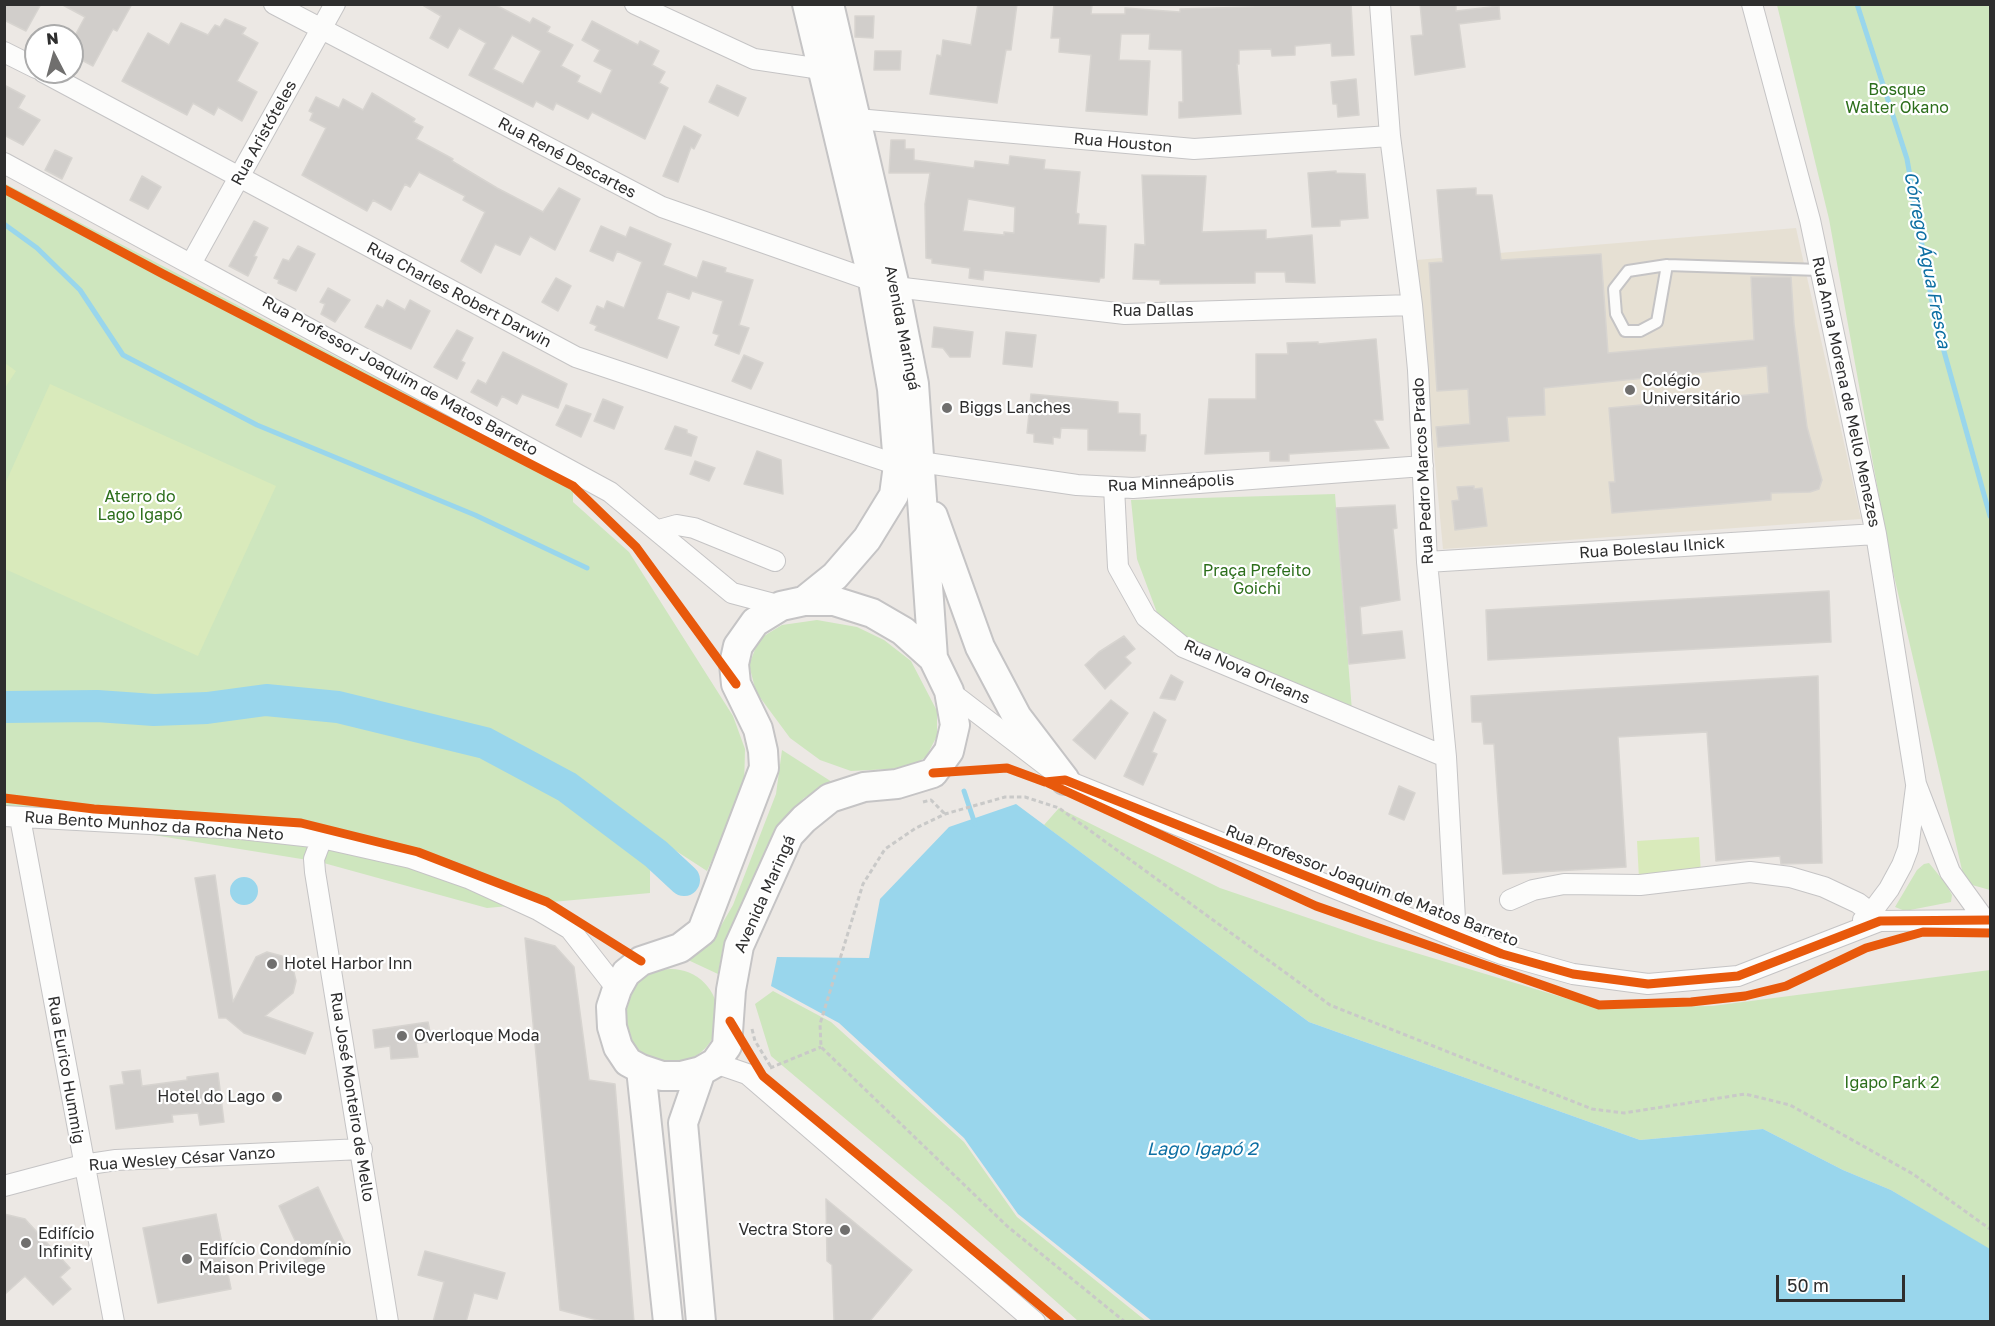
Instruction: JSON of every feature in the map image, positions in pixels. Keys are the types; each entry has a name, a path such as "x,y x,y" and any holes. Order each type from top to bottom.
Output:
{"main road":[{"name":"Avenida Maringá","path":"701,1322 682,1123 708,1067 727,1046 740,1022 731,990 739,946 789,835 830,798 864,787 897,784 933,773 949,751 955,725 949,691 933,658 913,471 914,384 821,69 807,4"},
{"name":"Avenida Maringá","path":"829,4 857,118 884,284"},
{"name":"Avenida Maringá","path":"617,989 626,973 641,961 680,948 702,931 764,768 758,729 736,684 734,664 738,646 755,622 793,603 835,576 867,539 894,495 913,471"},
{"path":"913,471 980,647 1017,717 1065,780"},
{"name":"Avenida Maringá","path":"793,603 834,602 872,613 903,631 933,658"},
{"path":"617,989 611,1007 612,1027 618,1047 628,1062 662,1076 681,1076 708,1067"},
{"path":"641,1069 668,1322"}],"street":[{"name":"Rua René Descartes","path":"274,4 662,207 884,284"},
{"name":"Rua Aristóteles","path":"192,262 335,4"},
{"path":"634,4 754,59 821,69"},
{"name":"Rua Pedro Marcos Prado","path":"1380,4 1390,136 1412,305 1427,562 1446,757 1456,938"},
{"name":"Rua Anna Morena de Mello Menezes","path":"1752,4 1810,220 1876,534 1916,784"},
{"path":"4,51 24,62"},
{"name":"Rua Charles Robert Darwin","path":"66,84 576,357 913,471"},
{"name":"Rua Houston","path":"857,118 1194,149 1390,136"},
{"name":"Rua Professor Joaquim de Matos Barreto","path":"4,163 192,262 610,492 659,530 732,593 793,603"},
{"name":"Rua Dallas","path":"884,284 1125,314 1412,305"},
{"name":"Rua Minneápolis","path":"913,471 1132,488 1423,466"},
{"name":"Rua Nova Orleans","path":"1114,487 1118,567 1146,617 1183,647 1446,757"},
{"path":"659,530 677,525 694,528 775,561"},
{"name":"Rua Boleslau Ilnick","path":"1427,562 1876,534"},
{"name":"Rua Professor Joaquim de Matos Barreto","path":"949,691 1065,780 1456,938 1573,974 1648,984 1738,976 1880,921 1987,919"},
{"path":"1842,935 1871,913 1902,866 1908,849 1916,784"},
{"path":"1916,784 1950,872 1987,919"},
{"name":"Rua Bento Munhoz da Rocha Neto","path":"12,817 241,829 322,837 411,858 468,878 538,910 570,929 617,989"},
{"name":"Rua Eurico Hummig","path":"12,817 114,1322"},
{"name":"Rua José Monteiro de Mello","path":"322,837 314,859 315,872 362,1149 388,1322"},
{"path":"1510,900 1533,890 1564,884 1640,885 1750,872 1791,877 1824,887 1858,903 1871,913"},
{"path":"708,1067 747,1074 1035,1322"},
{"name":"Rua Wesley César Vanzo","path":"4,1186 83,1165 116,1160 362,1149"}],"lane":[{"path":"1667,266 1657,322 1640,332 1625,331 1616,314 1614,289 1628,271 1667,266 1820,270"}],"path":[{"path":"1125,1322 1007,1226 821,1047 820,1024 863,884 885,849 916,828 945,814 1005,797 1025,797 1059,808 1329,1005 1592,1109 1624,1113 1745,1094 1790,1105 1913,1174 1990,1229"},
{"path":"919,802 931,800 945,814"},
{"path":"740,1022 771,1067"},
{"path":"758,1067 765,1074 771,1067 821,1047"}],"shaded area":[{"name":"Colégio Universitário","path":"1796,228 1861,519 1443,549 1416,260"}],"green space":[{"name":"Bosque Walter Okano","path":"1777,5 1990,5 1990,890 1965,883 1891,563 1829,219"},
{"name":"Aterro do Lago Igapó","path":"4,183 549,468 573,486 573,502 629,552 733,716 745,749 744,789 707,871 650,834 650,893 487,908 320,862 5,811"},
{"path":"5,363 16,371 5,388"},
{"name":"Aterro do Lago Igapó","path":"50,384 276,486 198,656 5,569 5,484"},
{"name":"Praça Prefeito Goichi","path":"1335,494 1352,711 1189,644 1159,618 1137,559 1131,500"},
{"path":"817,620 857,627 884,640 911,661 937,711 937,736 926,757 908,768 851,771 820,760 790,738 756,692 749,665 759,639 782,625"},
{"path":"782,750 832,782 804,798 779,825 723,947 718,974 688,960 711,943 733,905 776,794"},
{"name":"Igapo Park 2","path":"1059,808 1220,888 1373,940 1598,1008 1712,1006 1990,970 1990,1250 1891,1190 1843,1170 1763,1129 1640,1140 1309,1022 1044,825"},
{"path":"1699,837 1701,875 1639,879 1637,841"},
{"path":"1929,863 1946,884 1952,895 1951,902 1905,911 1895,907 1917,870"},
{"path":"671,969 689,973 704,983 714,998 718,1016 714,1034 704,1049 689,1059 671,1063 653,1059 638,1049 628,1034 624,1016 628,998 638,983 653,973"},
{"path":"773,991 831,1022 964,1142 1017,1217 1146,1321 1078,1321 951,1208 771,1056 755,1004"}],"water":[{"name":"Lago Igapó 2","path":"1016,804 1309,1022 1640,1140 1763,1129 1843,1170 1891,1190 1990,1249 1990,1321 1152,1321 1018,1214 964,1138 839,1023 771,986 777,957 869,958 880,899 949,827"},
{"path":"244,877 254,881 258,891 254,901 244,905 234,901 230,891 234,881"}],"building":[{"path":"4,4 41,4 30,24 24,24 24,30 4,20"},
{"path":"61,4 132,4 117,31 113,29 93,66 84,61 84,24 81,24 85,17"},
{"path":"421,4 494,4 530,23 533,18 550,27 547,32 573,45 561,66 580,76 577,82 601,94 612,70 594,61 600,50 582,40 592,21 638,45 640,41 659,51 652,65 665,72 659,83 668,88 645,139 592,112 588,119 556,103 553,110 536,101 533,107 469,75 486,43 459,28 448,48 430,38 441,16","holes":["512,35 541,51 523,84 493,69"]},
{"path":"978,4 1017,4 1011,50 1006,50 997,103 930,94 937,55 941,56 943,40 971,45"},
{"path":"1054,4 1092,5 1091,14 1125,14 1125,8 1180,12 1180,9 1351,4 1354,55 1332,56 1331,43 1295,46 1295,55 1272,56 1271,49 1239,50 1239,64 1237,64 1241,114 1179,118 1179,102 1183,102 1182,50 1149,49 1150,34 1121,34 1119,60 1150,61 1147,115 1086,111 1091,55 1059,52 1060,38 1051,38"},
{"path":"1420,4 1456,4 1456,11 1499,6 1500,19 1459,24 1465,67 1415,75 1411,36 1423,35"},
{"path":"855,16 874,16 873,38 855,37"},
{"path":"225,19 246,28 242,34 258,43 237,81 257,92 242,121 218,107 214,115 193,103 187,115 122,81 148,33 169,45 181,23 208,35 215,25 220,27"},
{"path":"875,51 901,51 900,70 874,70"},
{"path":"1356,79 1359,115 1338,117 1337,104 1333,104 1331,82"},
{"path":"4,85 25,96 18,108 40,120 23,145 4,135"},
{"path":"717,85 746,98 738,116 709,102"},
{"path":"372,93 415,119 413,122 423,127 416,139 453,159 452,161 497,188 543,212 559,188 580,199 555,250 530,236 520,255 495,244 481,273 461,261 485,212 463,200 465,196 419,172 410,187 405,184 391,210 373,200 367,211 302,175 326,128 310,120 313,113 309,111 316,97 339,108 343,99 363,110"},
{"path":"684,126 701,135 694,149 691,147 678,182 663,176"},
{"path":"891,140 905,140 905,149 914,149 914,160 974,168 975,161 1009,165 1010,156 1045,160 1044,169 1080,172 1076,213 1079,214 1078,224 1106,226 1104,278 1100,278 1099,282 984,270 983,280 969,278 970,268 932,263 932,259 926,258 925,204 930,173 889,173","holes":["968,199 1015,207 1014,233 1004,232 1004,235 963,231"]},
{"path":"55,150 72,158 62,179 45,170"},
{"path":"1336,171 1336,173 1365,174 1368,218 1340,220 1340,226 1312,227 1308,173"},
{"path":"1142,175 1206,176 1202,232 1266,230 1266,239 1312,235 1315,283 1286,282 1285,272 1255,272 1255,283 1160,284 1160,280 1133,279 1135,244 1145,245"},
{"path":"142,176 161,187 148,209 130,200"},
{"path":"1476,188 1476,195 1492,195 1501,260 1601,254 1608,353 1754,340 1751,277 1791,277 1794,324 1807,427 1822,480 1819,489 1810,492 1771,493 1771,500 1612,513 1609,482 1615,482 1609,408 1769,393 1767,366 1544,388 1545,415 1507,417 1509,441 1438,447 1436,427 1470,424 1468,389 1437,391 1429,263 1443,262 1437,190"},
{"path":"254,221 268,228 254,256 257,257 248,276 229,266"},
{"path":"601,226 626,237 630,227 671,244 663,265 697,278 703,261 726,268 725,272 753,280 739,325 749,328 739,354 715,345 719,335 713,333 723,301 692,291 689,299 667,291 657,319 679,327 667,358 595,330 597,326 590,323 597,306 604,309 607,301 624,308 642,262 617,251 613,261 590,251"},
{"path":"298,246 315,254 296,291 278,283 279,280 274,278 283,259 289,261"},
{"path":"556,278 571,286 558,311 542,302"},
{"path":"328,288 350,300 335,322 321,314 325,304 320,302"},
{"path":"387,300 405,310 410,300 430,311 411,349 365,327 377,305 383,308"},
{"path":"934,327 973,332 970,357 950,357 943,348 932,347"},
{"path":"457,330 473,338 461,361 465,363 457,379 434,367"},
{"path":"1006,332 1036,335 1032,367 1003,364"},
{"path":"1376,339 1383,420 1374,420 1389,448 1289,454 1289,461 1270,461 1270,451 1205,454 1209,399 1256,399 1256,354 1288,354 1287,343 1318,342 1318,344"},
{"path":"503,352 567,384 558,408 522,394 517,404 502,396 497,406 471,392 478,380 486,384"},
{"path":"744,355 763,363 751,389 732,381"},
{"path":"1031,394 1118,402 1118,413 1140,414 1140,435 1146,435 1145,451 1088,450 1088,429 1061,428 1060,438 1053,437 1053,444 1034,442 1034,434 1027,433"},
{"path":"603,399 623,407 614,429 594,421"},
{"path":"566,405 591,414 581,437 556,425"},
{"path":"675,426 697,437 691,456 665,449"},
{"path":"757,451 781,460 783,494 744,484"},
{"path":"695,461 715,468 709,481 690,474"},
{"path":"1474,486 1474,489 1482,488 1487,526 1455,530 1452,501 1459,500 1457,487"},
{"path":"1395,505 1397,528 1393,529 1400,600 1360,607 1362,635 1402,631 1405,658 1349,664 1336,508"},
{"path":"1829,591 1831,642 1488,660 1486,610"},
{"path":"1124,636 1135,649 1125,657 1131,663 1105,689 1085,665 1099,652"},
{"path":"1171,675 1183,682 1175,700 1160,698"},
{"path":"1818,676 1822,863 1781,864 1780,856 1716,861 1707,732 1618,737 1626,867 1503,874 1494,744 1484,744 1482,722 1472,722 1471,696"},
{"path":"1111,700 1128,713 1095,759 1073,740"},
{"path":"1154,712 1166,720 1152,752 1157,754 1143,785 1124,776"},
{"path":"1399,786 1415,793 1404,820 1389,814"},
{"name":"Hotel Harbor Inn","path":"215,875 233,1002 256,957 267,952 282,956 293,968 296,981 293,993 265,1016 313,1033 305,1054 244,1033 226,1018 219,1018 195,878"},
{"path":"525,938 555,946 574,967 589,1080 615,1084 634,1322 605,1322 560,1310"},
{"name":"Overloque Moda","path":"428,1022 432,1042 416,1043 418,1057 391,1059 390,1046 375,1048 373,1030"},
{"path":"140,1070 142,1086 218,1073 224,1122 200,1125 198,1113 172,1115 173,1122 116,1129 110,1086 124,1084 122,1072"},
{"path":"318,1187 346,1246 306,1264 279,1206"},
{"name":"Vectra Store","path":"826,1199 912,1270 869,1322 834,1322 832,1265 827,1261"},
{"name":"Edifício Infinity","path":"4,1214 25,1219 70,1268 60,1277 71,1289 53,1305 25,1276 4,1295"},
{"name":"Edifício Condomínio Maison Privilege","path":"216,1214 231,1289 158,1303 143,1228"},
{"path":"425,1251 505,1273 497,1299 474,1293 466,1322 433,1322 444,1282 418,1275"}],"waterway":[{"name":"Córrego Água Fresca","path":"1857,4 1907,159 1935,319 1990,516"},
{"path":"4,224 37,248 80,290 123,355 257,425 475,515 587,568"},
{"path":"4,707 97,706 154,710 207,708 266,700 338,707 485,743 567,787 656,854 684,880"},
{"path":"964,791 975,824"}],"cycle path":[{"path":"4,189 573,486 636,547 736,684"},
{"path":"933,773 1007,768 1045,782 1065,780 1502,954 1573,974 1648,984 1738,976 1880,921 1990,920"},
{"path":"1048,783 1316,906 1599,1005 1691,1002 1745,996 1786,986 1866,948 1923,932 1990,933"},
{"path":"4,798 94,809 301,823 418,852 547,902 641,961"},
{"path":"730,1021 763,1076 1060,1322"}],"place":[{"name":"Colégio Universitário","path":"1630,390"},
{"name":"Biggs Lanches","path":"947,408"},
{"name":"Hotel Harbor Inn","path":"272,964"},
{"name":"Overloque Moda","path":"402,1036"},
{"name":"Hotel do Lago","path":"277,1097"},
{"name":"Vectra Store","path":"845,1230"},
{"name":"Edifício Infinity","path":"26,1243"},
{"name":"Edifício Condomínio Maison Privilege","path":"187,1259"}]}
